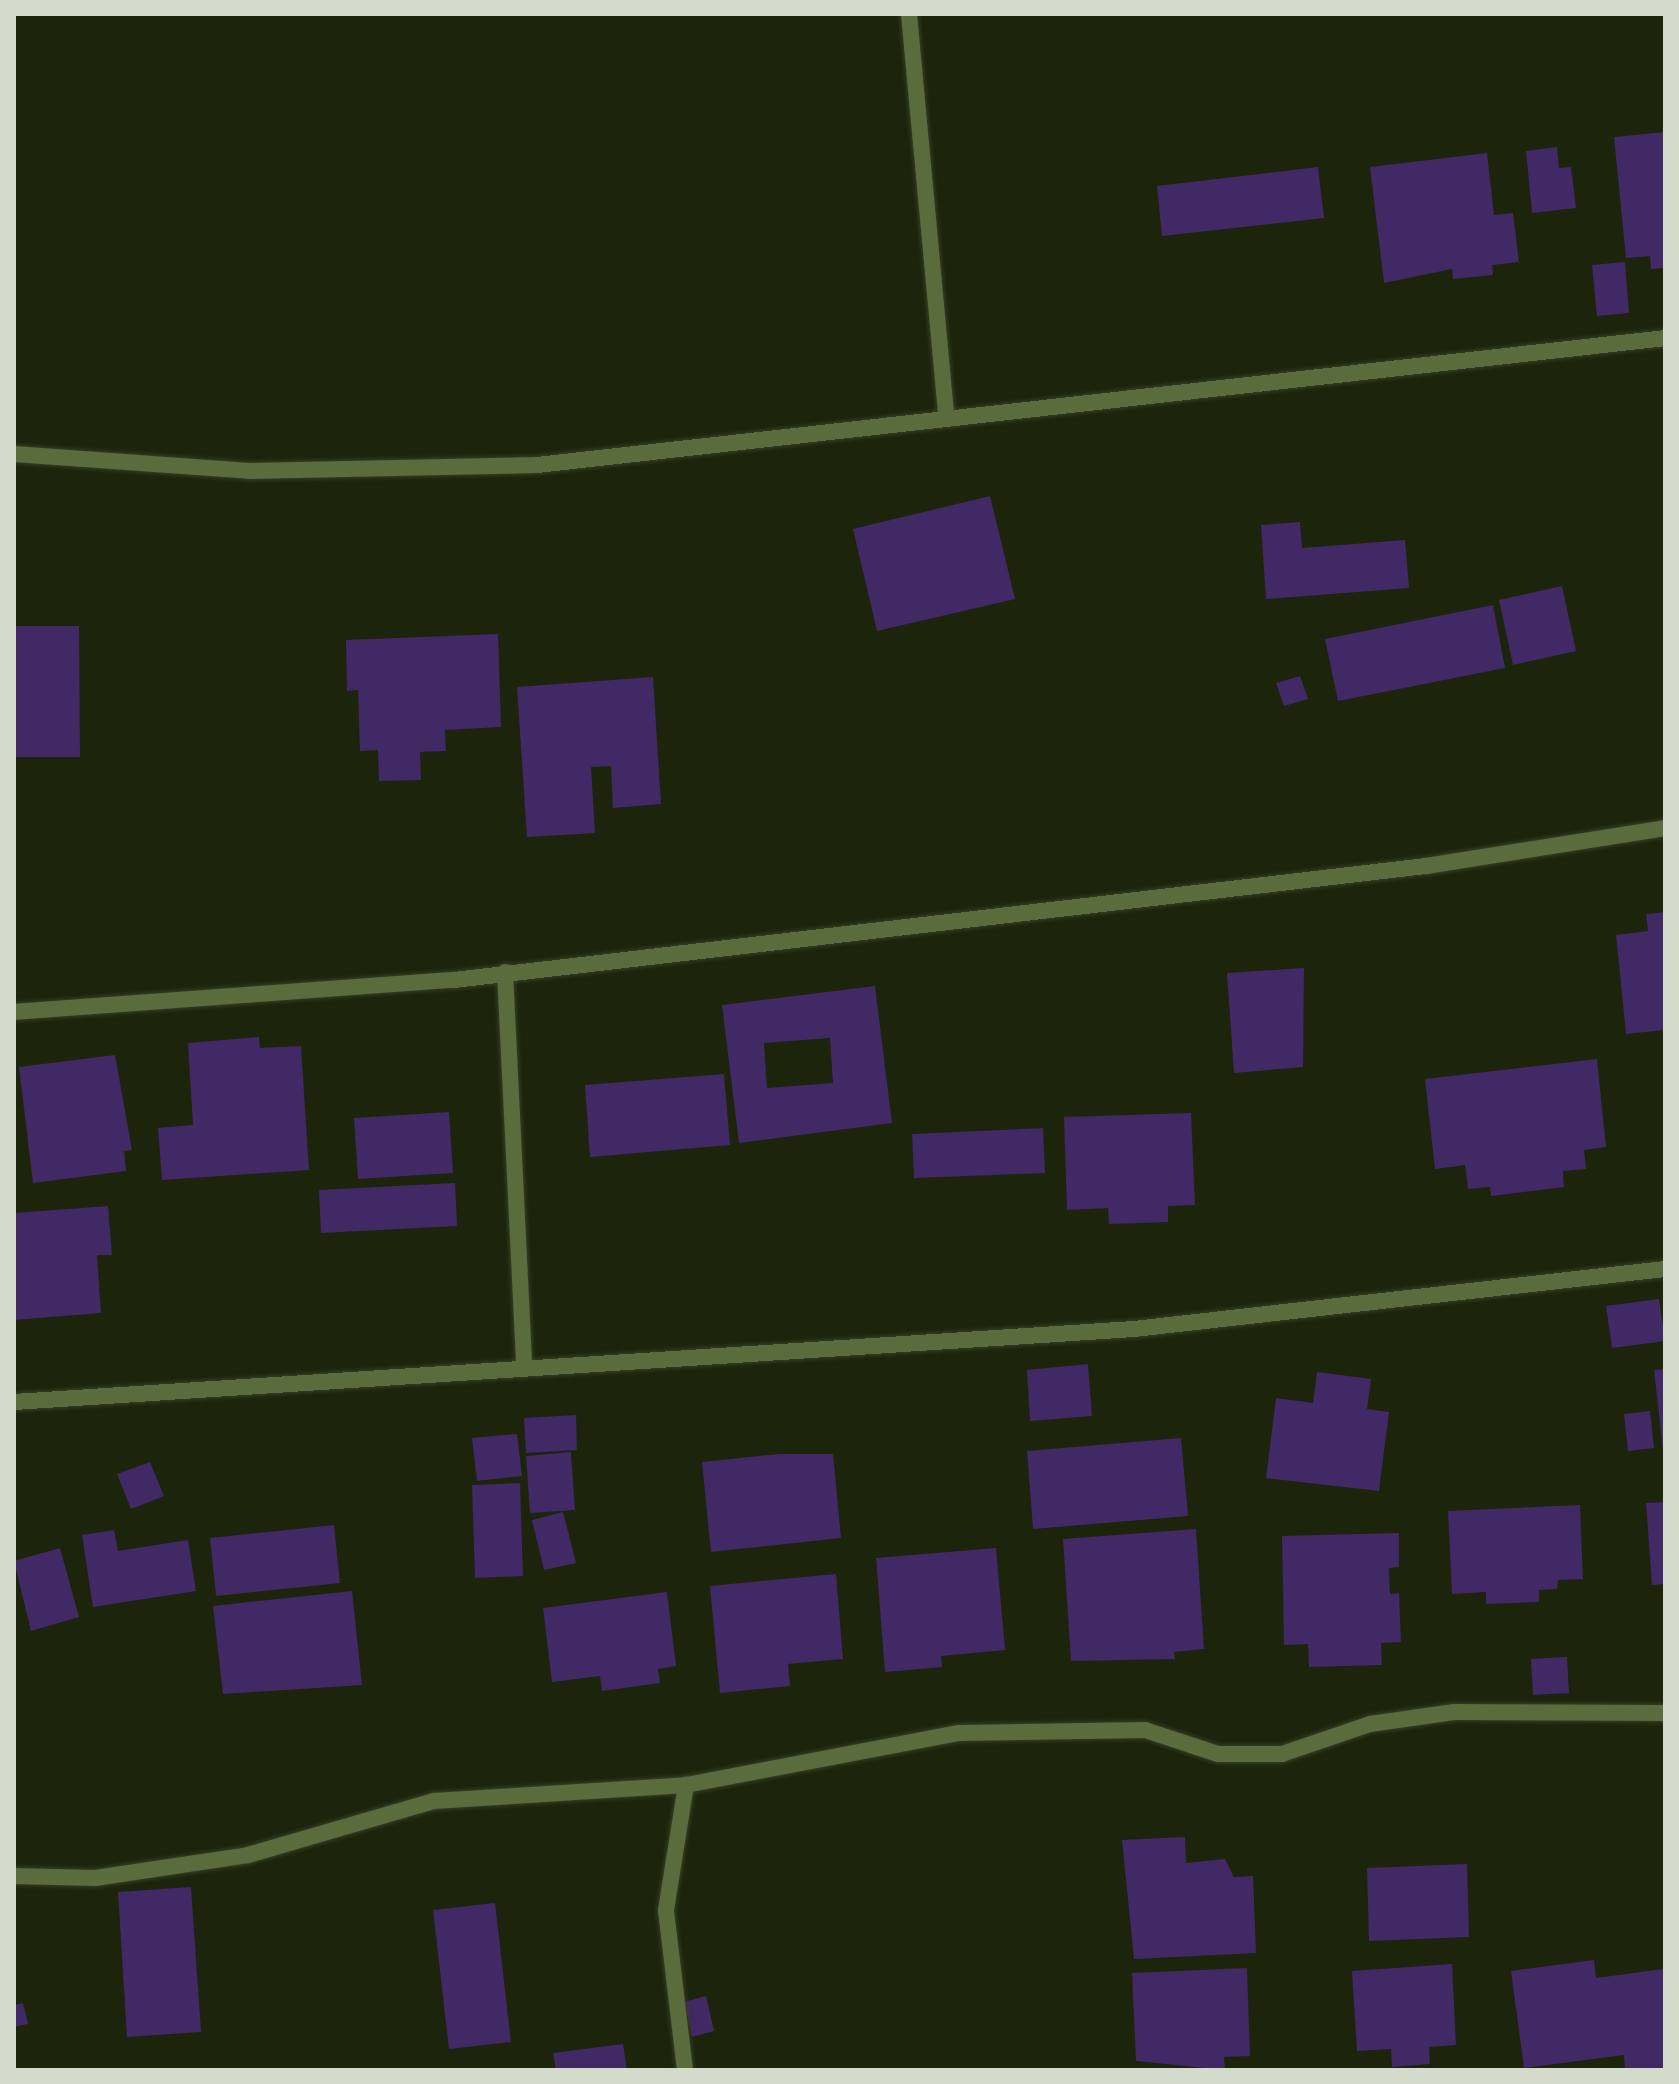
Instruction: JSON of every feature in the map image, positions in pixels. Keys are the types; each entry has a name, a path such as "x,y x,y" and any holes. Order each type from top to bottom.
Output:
{"street":[{"path":"909,14 946,416"},
{"path":"14,454 249,471 537,465 946,416 1665,338"},
{"path":"14,1012 505,972 1426,866 1665,828"},
{"path":"505,972 524,1364"},
{"path":"14,1402 524,1364 1134,1329 1665,1269"},
{"path":"14,1876 95,1878 248,1855 434,1801 686,1785 959,1733 1145,1730 1218,1754 1282,1754 1370,1724 1454,1712 1665,1713"},
{"path":"685,2070 666,1910 686,1785"}],"building":[{"path":"1665,132 1665,268 1651,269 1650,256 1626,258 1614,137"},
{"path":"1557,147 1559,168 1571,167 1576,208 1532,213 1526,151"},
{"path":"1487,153 1494,215 1513,213 1519,262 1492,265 1493,275 1453,279 1452,269 1384,283 1370,167"},
{"path":"1318,167 1324,218 1162,236 1157,186"},
{"path":"1625,262 1629,313 1597,316 1592,265"},
{"path":"990,496 1015,599 877,631 853,529"},
{"path":"1300,522 1302,548 1405,540 1409,588 1266,599 1261,525"},
{"path":"1562,586 1576,651 1513,665 1499,600"},
{"path":"1493,605 1505,668 1338,701 1325,639"},
{"path":"14,626 79,626 80,757 14,757"},
{"path":"498,634 501,727 445,730 446,751 420,752 421,780 379,781 378,750 360,751 358,690 347,691 346,640"},
{"path":"1300,676 1308,699 1284,706 1276,683"},
{"path":"653,677 661,804 613,808 611,766 591,767 595,833 527,837 517,687"},
{"path":"1665,912 1665,1030 1626,1034 1616,935 1648,931 1646,914"},
{"path":"1304,968 1303,1067 1234,1073 1227,973"},
{"path":"875,986 892,1123 739,1143 722,1005","holes":["830,1038 833,1083 767,1088 764,1043"]},
{"path":"259,1037 260,1048 301,1046 309,1170 162,1180 158,1128 193,1125 188,1043"},
{"path":"115,1055 132,1150 124,1151 126,1171 33,1183 19,1067"},
{"path":"1597,1059 1606,1147 1584,1150 1586,1169 1563,1171 1564,1187 1491,1196 1490,1187 1468,1189 1465,1165 1435,1169 1425,1079"},
{"path":"724,1074 730,1145 590,1157 585,1085"},
{"path":"449,1112 453,1173 358,1179 354,1118"},
{"path":"1191,1113 1195,1205 1168,1206 1168,1222 1109,1224 1108,1208 1067,1210 1064,1117"},
{"path":"1043,1128 1045,1173 914,1178 912,1134"},
{"path":"455,1183 457,1226 321,1233 319,1190"},
{"path":"108,1206 112,1255 97,1255 101,1313 14,1320 14,1213"},
{"path":"1659,1299 1665,1341 1612,1348 1606,1306"},
{"path":"1088,1364 1092,1416 1030,1421 1027,1370"},
{"path":"1665,1369 1665,1451 1663,1451 1654,1370"},
{"path":"1317,1372 1371,1379 1367,1409 1389,1412 1379,1491 1266,1478 1276,1398 1313,1403"},
{"path":"1650,1411 1654,1448 1628,1451 1624,1414"},
{"path":"576,1415 577,1450 526,1453 524,1418"},
{"path":"517,1434 522,1476 477,1481 472,1438"},
{"path":"1181,1438 1188,1516 1033,1529 1027,1451"},
{"path":"571,1452 575,1510 530,1513 526,1456"},
{"path":"779,1454 833,1454 841,1538 711,1552 702,1462"},
{"path":"150,1462 164,1496 131,1509 117,1474"},
{"path":"520,1483 523,1576 475,1578 472,1485"},
{"path":"1665,1502 1665,1584 1652,1585 1646,1503"},
{"path":"1580,1505 1583,1579 1558,1580 1557,1589 1539,1590 1539,1602 1486,1604 1486,1592 1452,1594 1448,1511"},
{"path":"563,1512 576,1563 544,1570 532,1520"},
{"path":"334,1525 340,1583 216,1596 210,1538"},
{"path":"1196,1529 1204,1649 1174,1652 1175,1659 1071,1661 1063,1539"},
{"path":"114,1530 118,1551 188,1540 196,1591 93,1607 82,1535"},
{"path":"1399,1533 1399,1567 1389,1568 1390,1594 1399,1593 1401,1642 1381,1643 1382,1665 1309,1667 1308,1644 1284,1645 1282,1536"},
{"path":"60,1548 79,1617 31,1631 14,1561"},
{"path":"996,1548 1005,1650 941,1656 942,1667 885,1672 876,1558"},
{"path":"836,1574 843,1659 788,1664 790,1686 720,1693 710,1586"},
{"path":"352,1591 362,1685 223,1694 213,1606"},
{"path":"667,1592 676,1666 658,1669 660,1683 602,1691 600,1676 552,1682 543,1608"},
{"path":"1567,1657 1569,1693 1533,1695 1531,1659"},
{"path":"1185,1837 1186,1863 1225,1859 1234,1877 1253,1876 1256,1953 1134,1959 1122,1840"},
{"path":"1467,1864 1469,1937 1369,1941 1367,1868"},
{"path":"191,1887 201,2032 127,2037 118,1892"},
{"path":"495,1903 511,2042 449,2049 433,1910"},
{"path":"1594,1960 1596,1978 1663,1969 1665,2070 1625,2070 1624,2055 1524,2068 1511,1971"},
{"path":"1452,1964 1456,2045 1429,2047 1430,2064 1392,2067 1391,2049 1357,2051 1352,1971"},
{"path":"1247,1968 1250,2056 1224,2057 1225,2070 1136,2061 1132,1973"},
{"path":"706,1996 714,2031 692,2037 684,2002"},
{"path":"23,2003 28,2024 14,2027 14,2005"},
{"path":"623,2044 627,2070 556,2070 553,2053"}]}
